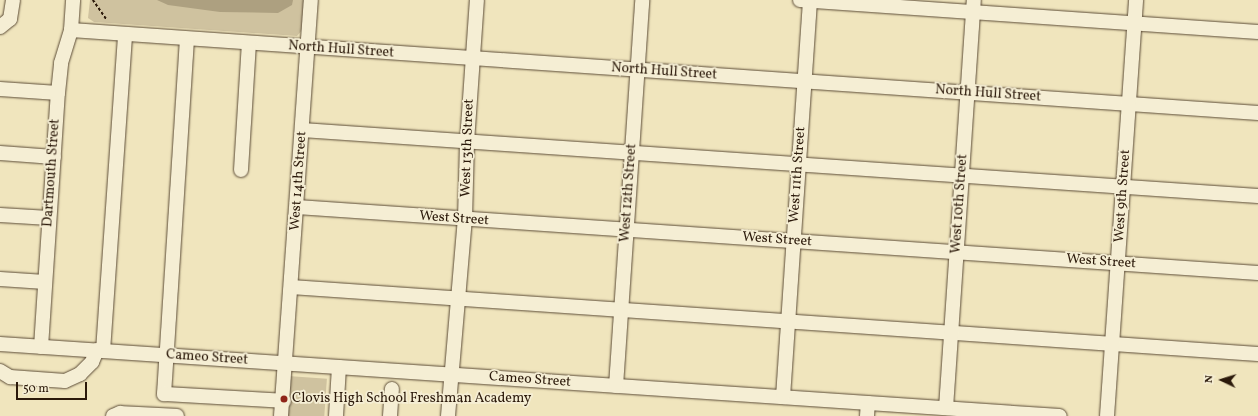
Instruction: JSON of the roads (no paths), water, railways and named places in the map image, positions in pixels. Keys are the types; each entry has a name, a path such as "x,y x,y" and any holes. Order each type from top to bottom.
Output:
{"street":[{"path":"0,27 10,19 13,0"},
{"name":"Dartmouth Street","path":"42,347 58,93 61,63 71,30 73,0"},
{"name":"West 14th Street","path":"281,416 284,401 311,0"},
{"name":"West 13th Street","path":"448,416 451,374 456,358 465,220 467,142 477,0"},
{"name":"West 12th Street","path":"616,386 642,0"},
{"path":"807,0 974,6 1134,22 1258,32"},
{"name":"West 11th Street","path":"783,397 805,82 807,0"},
{"name":"West 9th Street","path":"1108,416 1136,0"},
{"name":"West 10th Street","path":"946,408 974,6"},
{"name":"North Hull Street","path":"71,30 249,44 1258,113"},
{"path":"0,371 10,377 65,381 80,374 100,351 126,35"},
{"path":"187,39 164,394 284,401"},
{"path":"241,170 249,44"},
{"path":"0,89 58,93"},
{"path":"302,130 1258,196"},
{"path":"0,153 54,156"},
{"name":"West Street","path":"297,207 465,220 1258,273"},
{"path":"0,215 49,218"},
{"path":"0,279 45,282"},
{"path":"291,287 1258,354"},
{"name":"Cameo Street","path":"0,344 783,397 867,409 946,408 1060,416"},
{"path":"336,416 340,367"},
{"path":"390,416 392,389"},
{"path":"113,416 130,413 177,416"}],"place":[{"name":"Clovis High School Freshman Academy","path":"284,399"}]}
